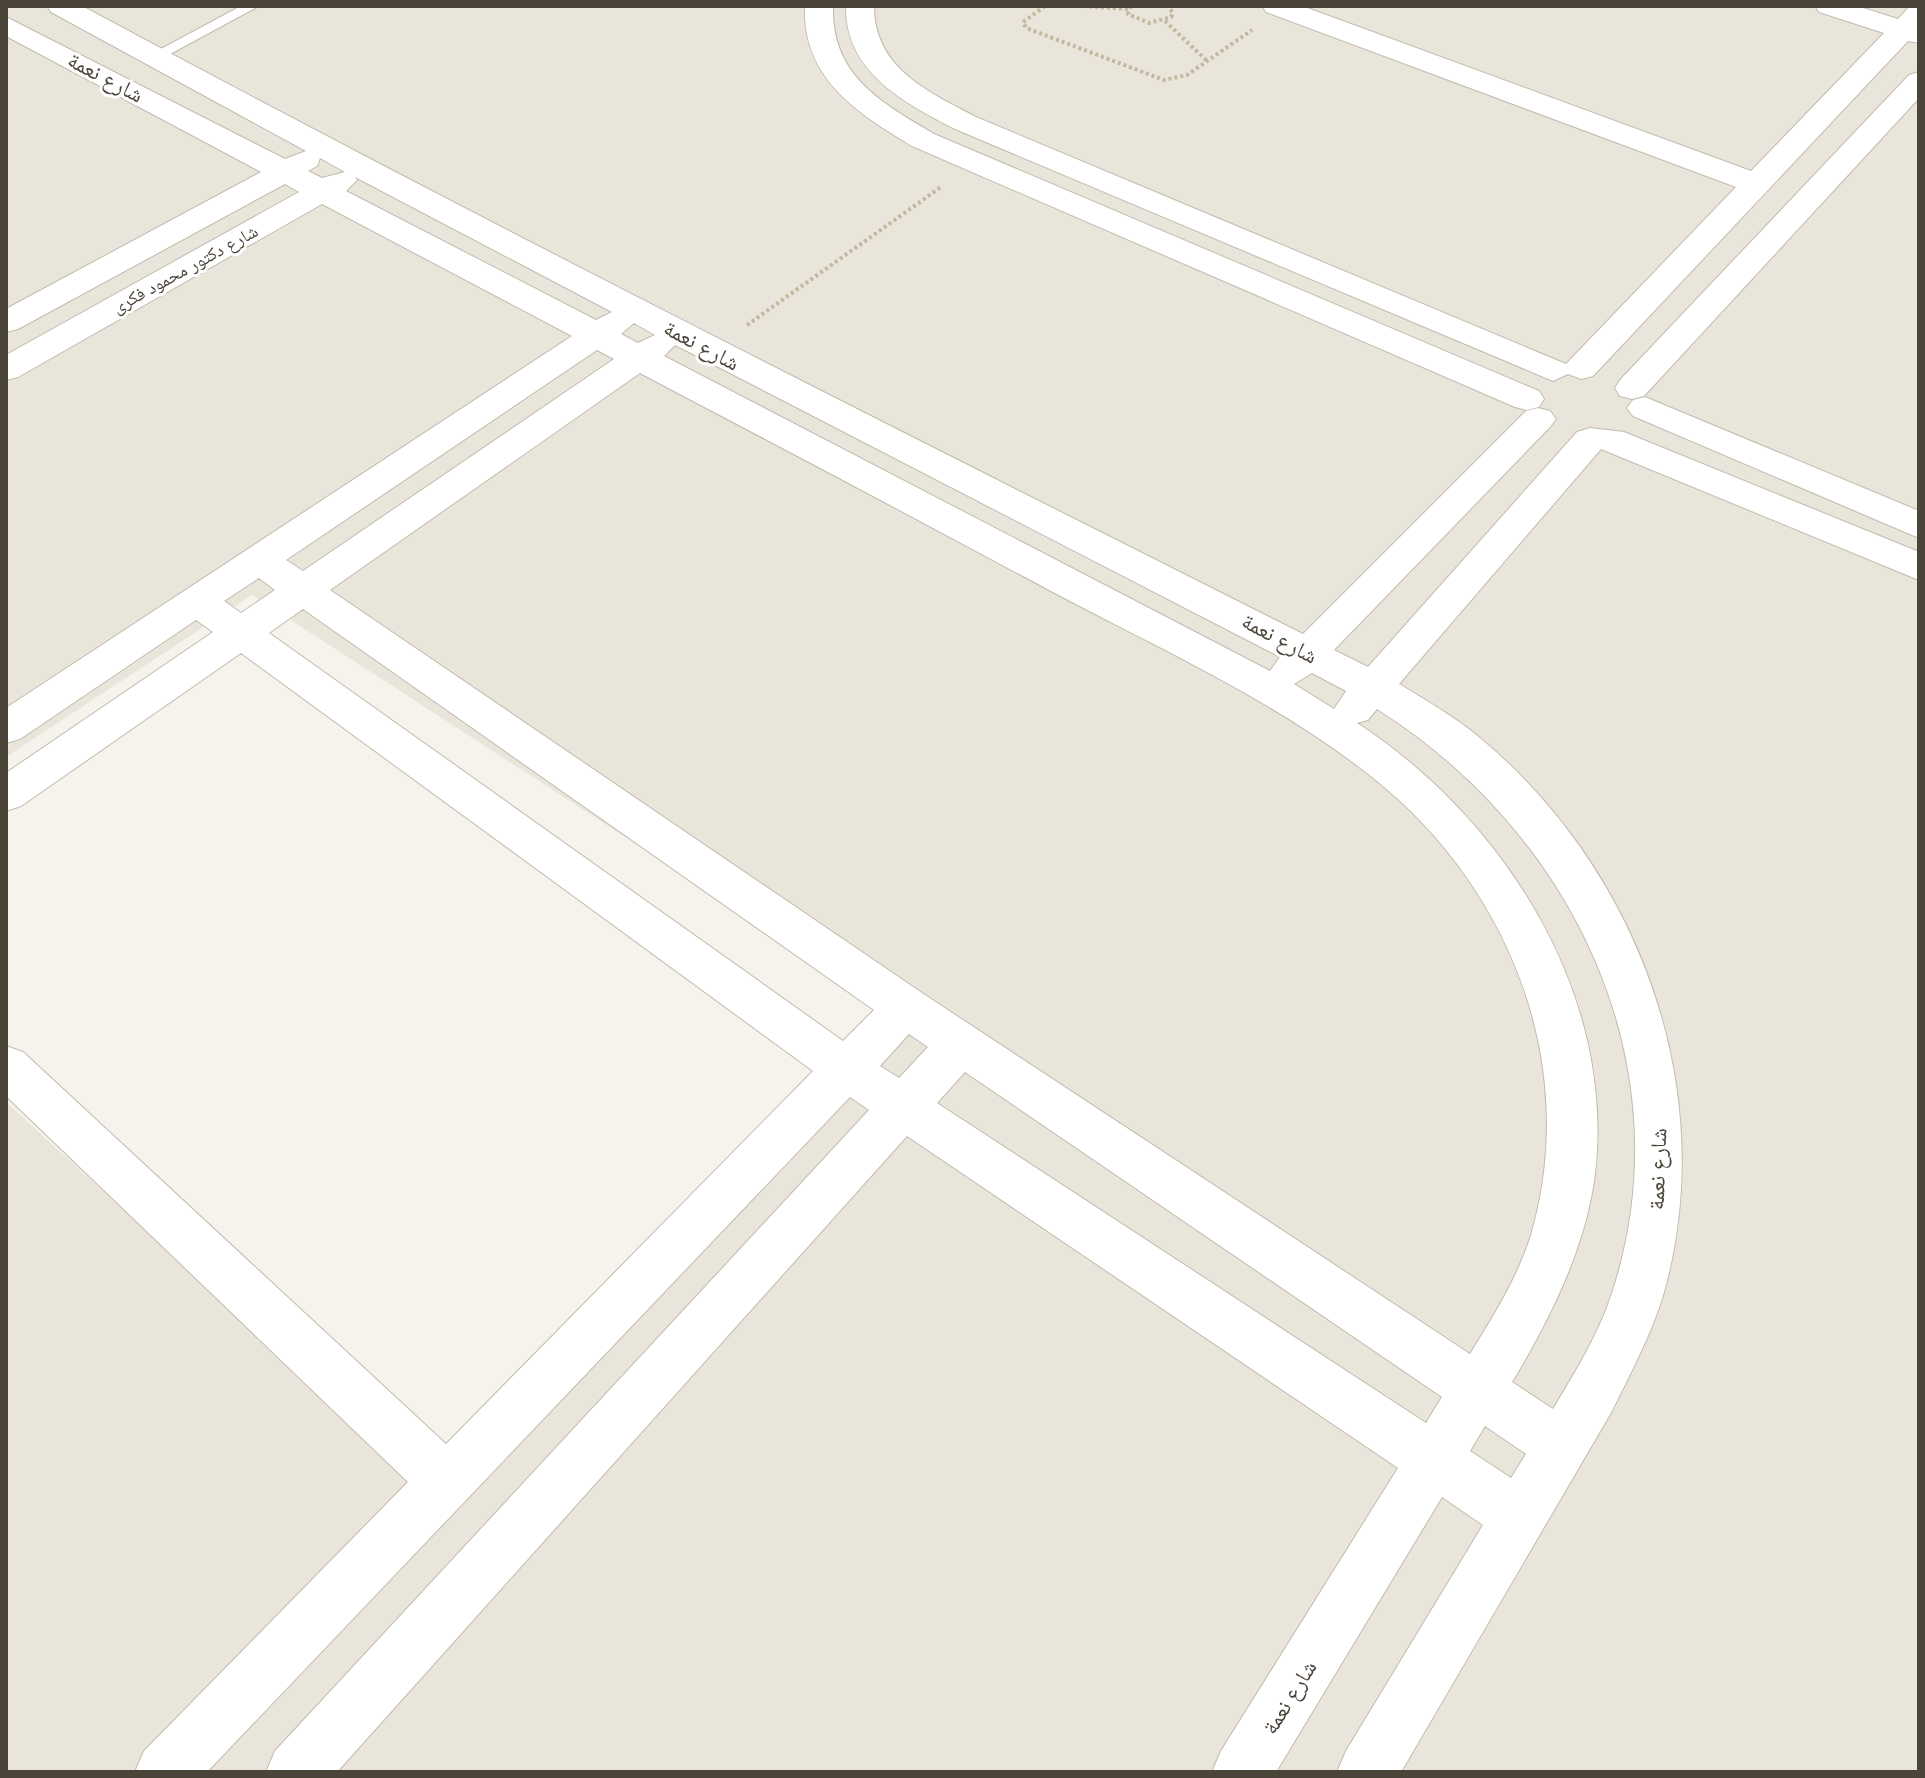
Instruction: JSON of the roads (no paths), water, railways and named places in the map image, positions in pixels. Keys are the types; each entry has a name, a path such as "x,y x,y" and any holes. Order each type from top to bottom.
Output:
{"street":[{"name":"شارع نعمة","path":"61,6 325,149 968,484 1095,543 1373,687 1461,745 1543,831 1579,880 1609,932 1633,988 1650,1048 1658,1103 1661,1161 1656,1219 1643,1278 1622,1336 1561,1446 1367,1772"},
{"path":"819,6 817,28 823,53 846,84 900,127 1532,409 1561,434 1600,440 1919,567"},
{"path":"860,6 857,24 867,54 906,86 954,117 1012,145 1567,369 1609,374 1639,398 1919,525"},
{"path":"1829,6 1912,19"},
{"path":"1279,7 1757,184"},
{"path":"1272,690 1532,409 1533,381 1567,369 1757,184 1912,19"},
{"name":"شارع نعمة","path":"6,25 1272,690 1337,729 1419,793 1489,871 1518,916 1541,965 1564,1042 1572,1122 1569,1177 1557,1232 1536,1286 1478,1391 1242,1772"},
{"path":"1337,729 1600,440 1641,425 1639,398 1919,81"},
{"name":"شارع دكتور محمود فكرى","path":"6,322 325,149"},
{"name":"شارع دكتور محمود فكرى","path":"6,369 362,168"},
{"path":"6,728 634,310"},
{"path":"6,795 639,357 694,341"},
{"path":"259,560 906,1007 1561,1446"},
{"path":"197,601 846,1069 1519,1516"},
{"path":"165,1772 906,1007"},
{"path":"296,1772 962,1042"},
{"path":"6,1066 447,1482"}],"lane":[{"path":"154,57 252,6"}]}
